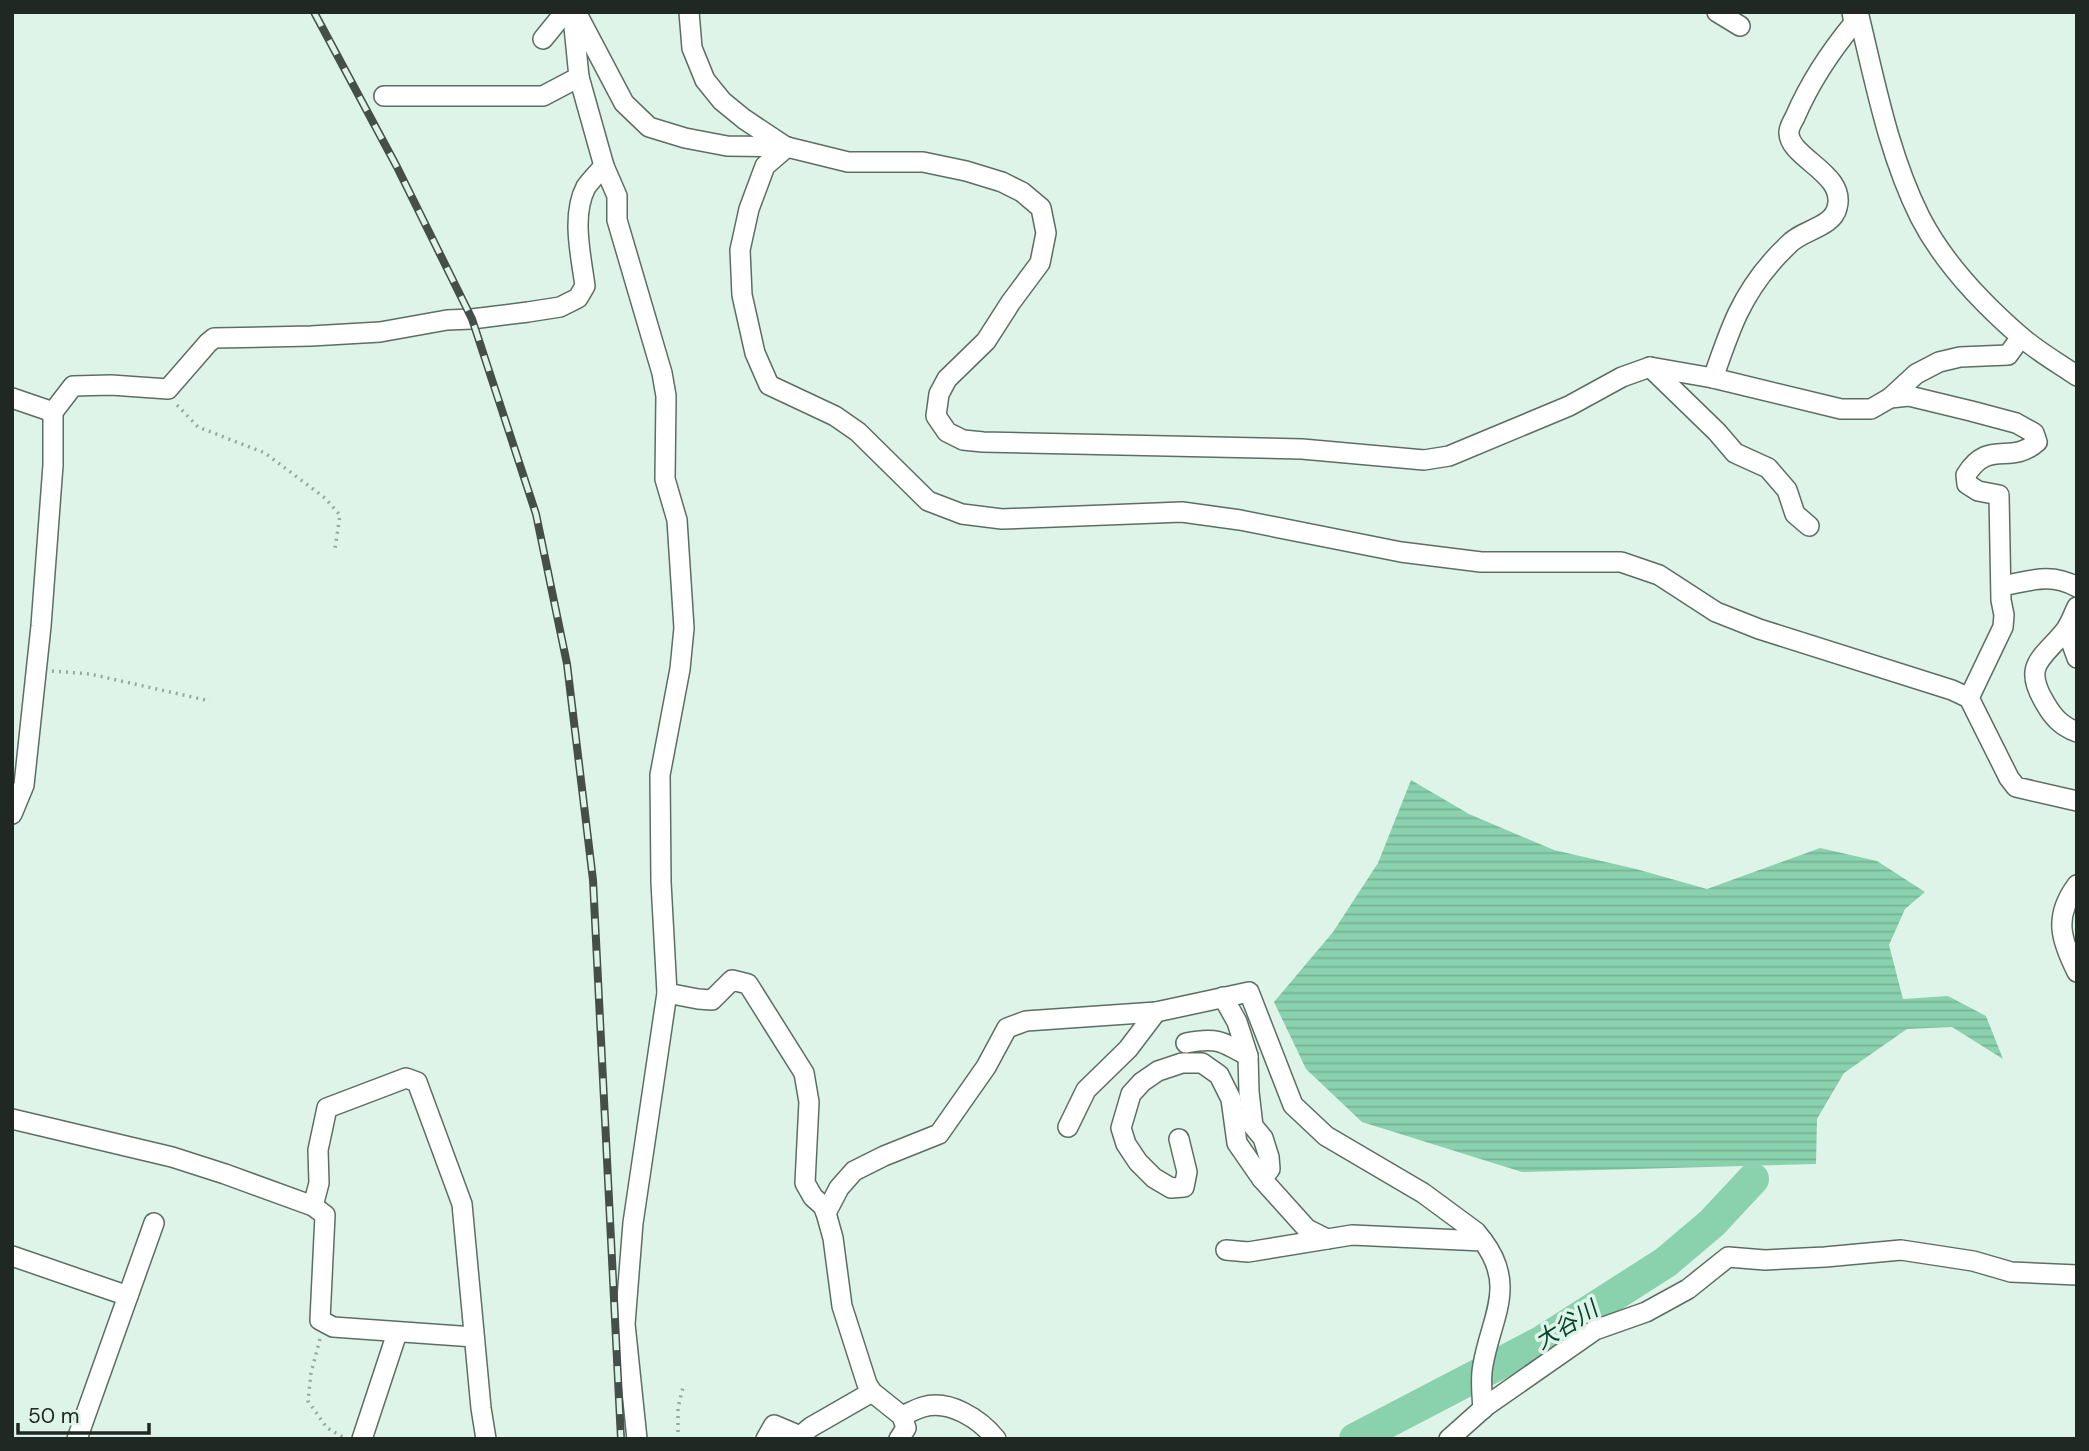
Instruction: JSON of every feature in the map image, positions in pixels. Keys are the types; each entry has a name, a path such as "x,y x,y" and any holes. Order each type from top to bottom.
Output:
{"street":[{"path":"542,39 565,12"},
{"path":"574,12 579,77 604,166 617,196 617,219 662,373 666,396 665,479 677,520 684,628 680,669 660,775 661,882 667,993 633,1223 625,1324 637,1439"},
{"path":"574,12 624,103 649,127 685,138 727,146 787,147 848,162 923,162 1002,182 1022,192 1041,208 1046,233 1040,263 986,341 947,379 939,394 936,416 947,432 963,440 1303,449 1424,460 1449,456 1569,406 1622,377 1650,367 1713,378 1841,409 1871,409 1889,398 1916,374 1939,362 1961,357 2008,355 2053,359"},
{"path":"689,12 692,48 705,80 729,107 787,147"},
{"path":"1717,12 1740,26"},
{"path":"1837,12 1855,16"},
{"path":"1855,16 1901,173 1921,219 1951,264 1985,302 2021,337 2077,376"},
{"path":"1713,378 1738,312 1761,274 1790,242 1831,220 1837,209 1838,193 1819,167 1794,147 1789,131 1804,97 1855,16"},
{"path":"384,96 543,96 579,77"},
{"path":"787,147 765,166 749,209 740,250 742,295 755,353 769,385 835,416 858,432 928,501 962,514 1002,519 1182,512 1240,520 1401,552 1481,562 1621,562 1659,575 1716,612 1748,625 1952,690 1969,698 2008,778 2016,787 2077,801"},
{"path":"12,814 24,785 41,626 53,465 53,412 73,386 111,385 168,389 214,338 380,332 447,320 560,307 578,298 585,286 580,252 579,213 586,187 604,166"},
{"path":"2008,355 2021,337"},
{"path":"1650,367 1735,453 1768,468 1787,490 1795,514 1810,526"},
{"path":"1889,398 1909,396 2016,423 2034,433 2038,442 2019,453 1983,456 1972,465 1966,475 1967,484 1978,491 1999,495 2001,600 2004,615 2003,627 1969,698"},
{"path":"12,398 53,412"},
{"path":"2001,586 2049,578 2077,587"},
{"path":"2077,607 2067,630 2038,659 2035,674 2037,690 2053,717 2064,727 2077,732"},
{"path":"2067,630 2077,658"},
{"path":"2077,885 2069,895 2064,910 2061,936 2077,972"},
{"path":"667,993 712,1000 732,980 748,984 804,1073 808,1102 805,1183 826,1213 833,1238 842,1306 867,1384 886,1405 902,1416 906,1428 899,1439"},
{"path":"826,1213 839,1188 853,1171 939,1135 986,1067 1007,1028 1026,1021 1156,1012 1249,992 1293,1105 1326,1136 1423,1193 1476,1232 1497,1263 1500,1301 1482,1368 1483,1409"},
{"path":"1223,997 1237,1022 1248,1056 1254,1126 1264,1138 1269,1157 1270,1169 1262,1179"},
{"path":"1069,1127 1086,1090 1128,1049 1156,1012"},
{"path":"1186,1043 1205,1040 1224,1042 1248,1056"},
{"path":"1179,1139 1187,1172 1184,1187 1171,1188 1154,1178 1138,1163 1126,1144 1121,1128 1125,1109 1131,1094 1158,1071 1182,1063 1202,1063 1219,1075 1231,1099 1237,1143 1262,1179 1307,1229 1327,1239"},
{"path":"313,1206 319,1183 318,1150 327,1108 406,1078 417,1082 462,1204 486,1439"},
{"path":"12,1119 172,1157 313,1206 324,1214 320,1320 333,1327 474,1337"},
{"path":"77,1439 154,1223"},
{"path":"1226,1250 1248,1252 1352,1236 1483,1241"},
{"path":"1449,1439 1483,1409 1595,1330 1646,1312 1688,1289 1728,1257 1765,1260 1901,1250 1973,1261 2011,1272 2077,1275"},
{"path":"12,1256 128,1296"},
{"path":"362,1439 397,1333"},
{"path":"765,1439 774,1425 800,1436 872,1392"},
{"path":"902,1416 924,1406 938,1405 960,1411 980,1423 996,1439"}],"path":[{"path":"168,389 180,410 198,427 265,453 325,498 340,515 335,548"},
{"path":"52,671 90,674 210,701"},
{"path":"678,1439 678,1408 683,1387"}],"shaded area":[{"path":"1411,780 1469,814 1554,850 1707,889 1820,848 1877,861 1925,892 1905,909 1889,945 1903,999 1948,996 1986,1016 2003,1059 1952,1027 1907,1029 1844,1073 1817,1119 1816,1164 1522,1172 1362,1122 1306,1069 1274,1002 1333,932 1378,863"}],"waterway":[{"name":"大谷川","path":"1355,1439 1541,1342 1666,1262 1712,1223 1753,1179"}],"railway":[{"path":"314,12 397,167 472,319 536,514 567,664 593,880 621,1439"}]}
